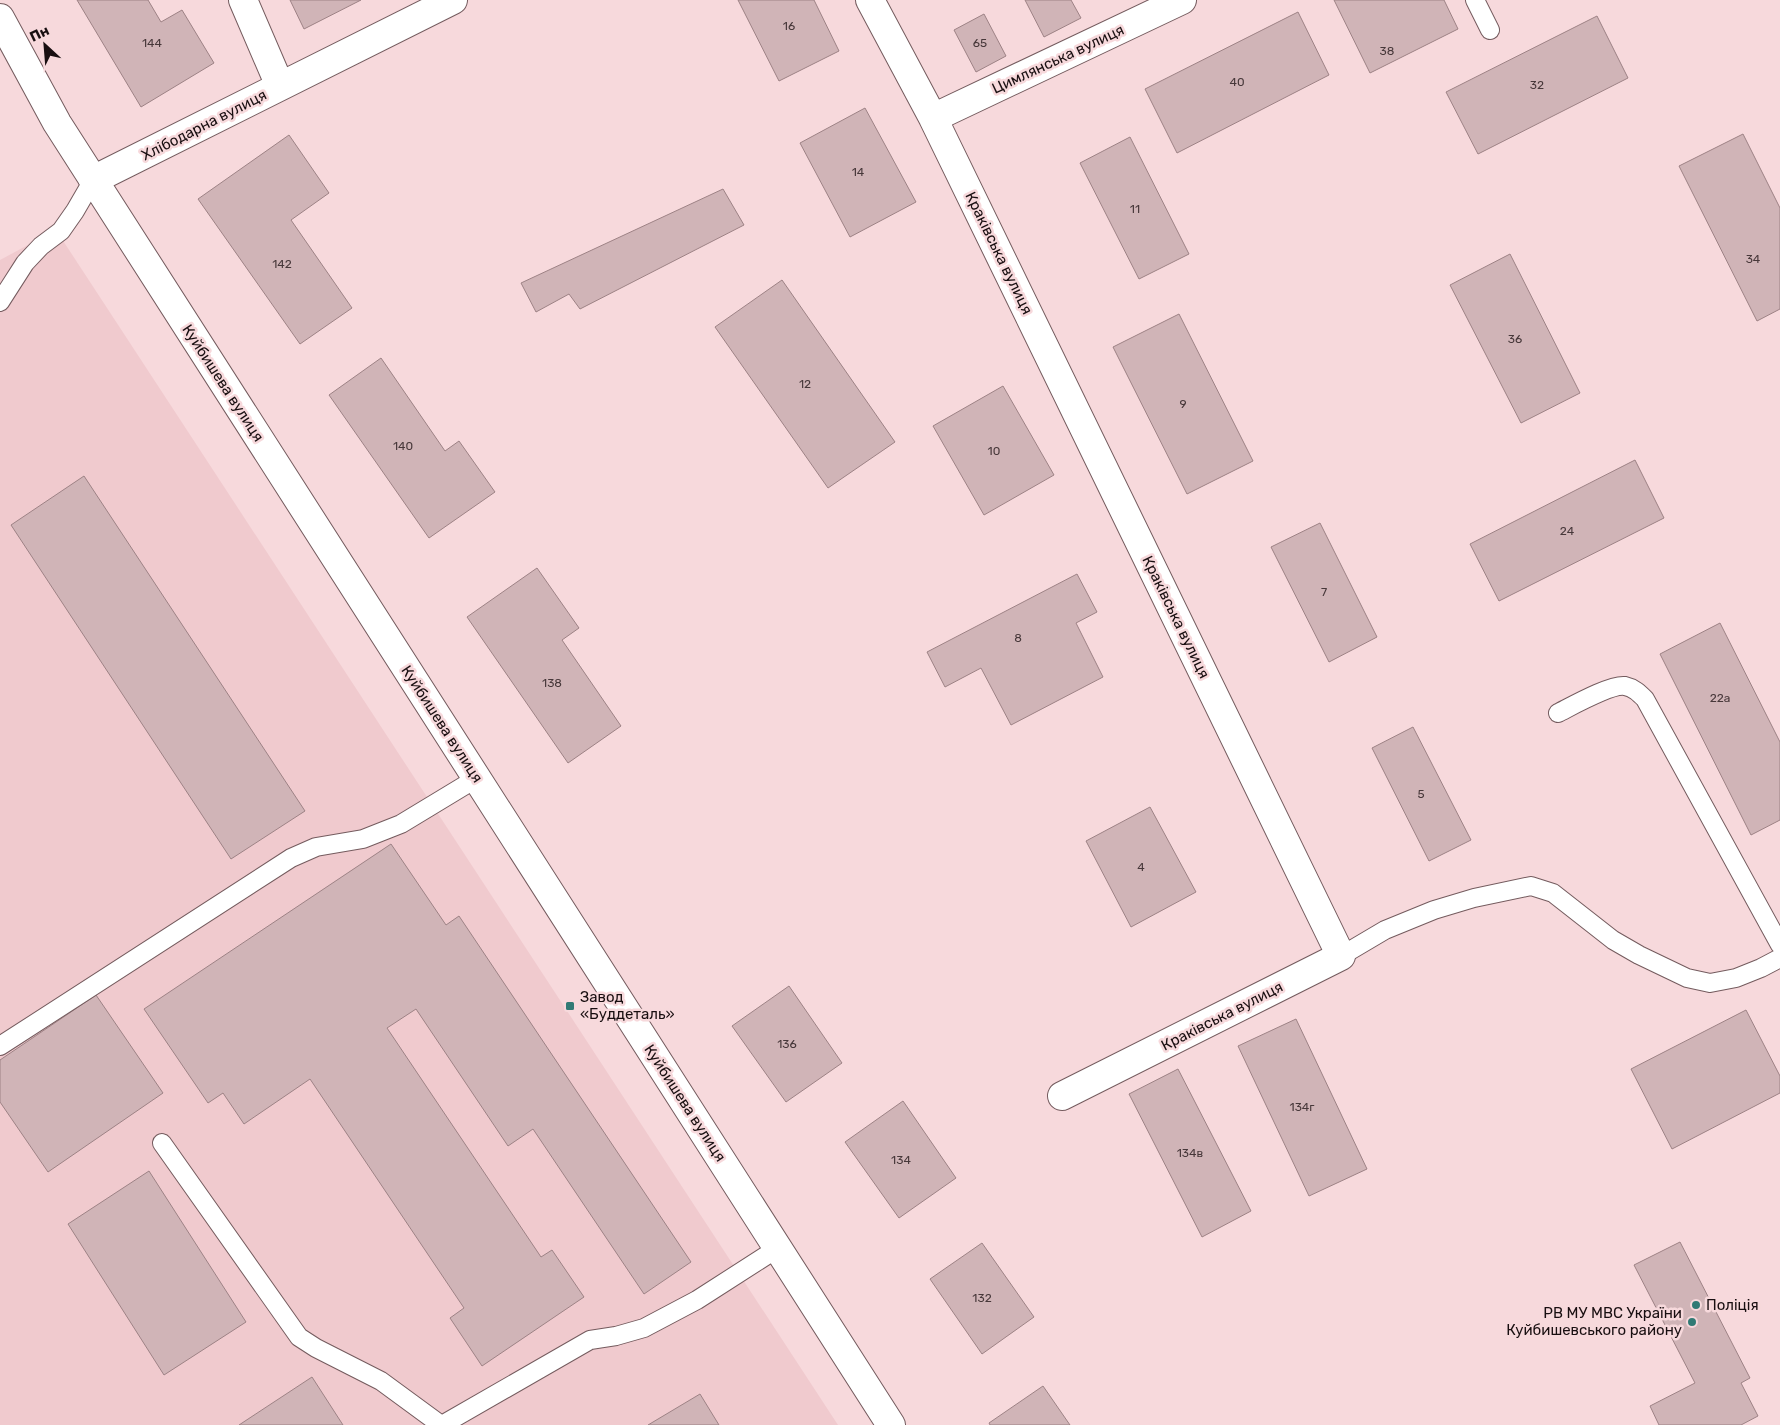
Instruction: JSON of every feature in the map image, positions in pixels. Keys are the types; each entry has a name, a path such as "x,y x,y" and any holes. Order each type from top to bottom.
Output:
{"street":[{"path":"243,0 280,86"},
{"name":"Хлібодарна вулиця","path":"93,180 453,0"},
{"name":"Краківська вулиця","path":"870,0 933,118 1341,956 1062,1096"},
{"name":"Цимлянська вулиця","path":"933,118 1182,0"},
{"name":"Куйбишева вулиця","path":"0,18 57,123 93,180 891,1425"}],"lane":[{"path":"1475,0 1490,30"},
{"path":"0,302 25,263 41,246 61,231 76,212 93,180"},
{"path":"1558,713 1611,688 1624,686 1635,690 1645,699 1780,945"},
{"path":"0,1046 290,858 316,848 363,839 401,824 477,778"},
{"path":"1341,956 1384,930 1434,910 1474,898 1531,886 1552,893 1613,940 1687,978 1710,982 1736,978 1780,958"},
{"path":"162,1143 299,1337 316,1348 381,1380 442,1425 590,1340 616,1336 644,1328 697,1300 778,1248"}],"shaded area":[{"path":"56,230 838,1425 0,1425 0,260"}],"building":[{"path":"77,0 148,0 161,22 182,10 214,63 141,107"},
{"path":"290,0 361,0 304,29"},
{"path":"738,0 814,0 839,51 779,81"},
{"path":"1025,0 1071,0 1081,18 1044,37"},
{"path":"1334,0 1444,0 1458,29 1370,73"},
{"path":"1298,12 1329,75 1177,153 1145,89"},
{"path":"984,14 1006,56 976,72 954,30"},
{"path":"1597,16 1628,78 1478,154 1446,92"},
{"path":"865,108 916,202 850,237 800,143"},
{"path":"1743,134 1780,208 1780,309 1757,321 1679,166"},
{"path":"289,135 329,193 291,220 352,308 300,344 198,199"},
{"path":"1130,137 1189,254 1139,279 1080,163"},
{"path":"723,189 744,225 580,309 569,294 536,312 521,283"},
{"path":"1510,254 1580,393 1521,423 1450,285"},
{"path":"782,280 895,442 828,488 715,327"},
{"path":"1179,314 1253,461 1187,494 1113,347"},
{"path":"381,358 445,451 459,441 495,492 429,538 329,395"},
{"path":"1003,386 1054,475 984,515 933,426"},
{"path":"1635,460 1664,518 1499,601 1470,544"},
{"path":"84,476 305,811 231,859 11,525"},
{"path":"1320,523 1377,637 1329,662 1271,547"},
{"path":"537,568 579,628 562,640 621,726 568,763 467,617"},
{"path":"1077,574 1097,612 1076,623 1103,677 1011,725 981,668 945,687 927,652"},
{"path":"1720,623 1780,742 1780,820 1751,835 1660,654"},
{"path":"1413,727 1471,840 1429,861 1372,748"},
{"path":"1150,807 1196,892 1131,927 1086,841"},
{"path":"391,844 446,925 459,916 691,1262 644,1294 533,1129 508,1146 416,1009 387,1028 541,1257 552,1250 584,1297 482,1366 450,1318 464,1308 310,1079 244,1124 223,1093 208,1103 144,1009"},
{"path":"789,986 842,1063 786,1102 732,1026"},
{"path":"96,995 163,1093 48,1172 0,1102 0,1060"},
{"path":"1746,1010 1780,1076 1780,1093 1672,1149 1631,1069"},
{"path":"1296,1019 1367,1169 1309,1196 1238,1046"},
{"path":"1178,1069 1251,1211 1202,1237 1129,1094"},
{"path":"903,1101 956,1178 899,1218 845,1142"},
{"path":"149,1171 246,1322 164,1375 68,1224"},
{"name":"РВ МУ МВС України Куйбишевського району","path":"1680,1242 1750,1378 1741,1383 1758,1416 1741,1425 1659,1425 1650,1406 1695,1383 1634,1265"},
{"path":"982,1243 1034,1317 982,1354 930,1279"},
{"path":"312,1377 343,1425 239,1425"},
{"path":"1043,1386 1070,1425 990,1425 989,1423"},
{"path":"700,1394 719,1425 648,1425"}],"place":[{"name":"Завод «Буддеталь»","path":"570,1006"},
{"name":"Поліція","path":"1696,1305"},
{"name":"РВ МУ МВС України Куйбишевського району","path":"1692,1322"}]}
